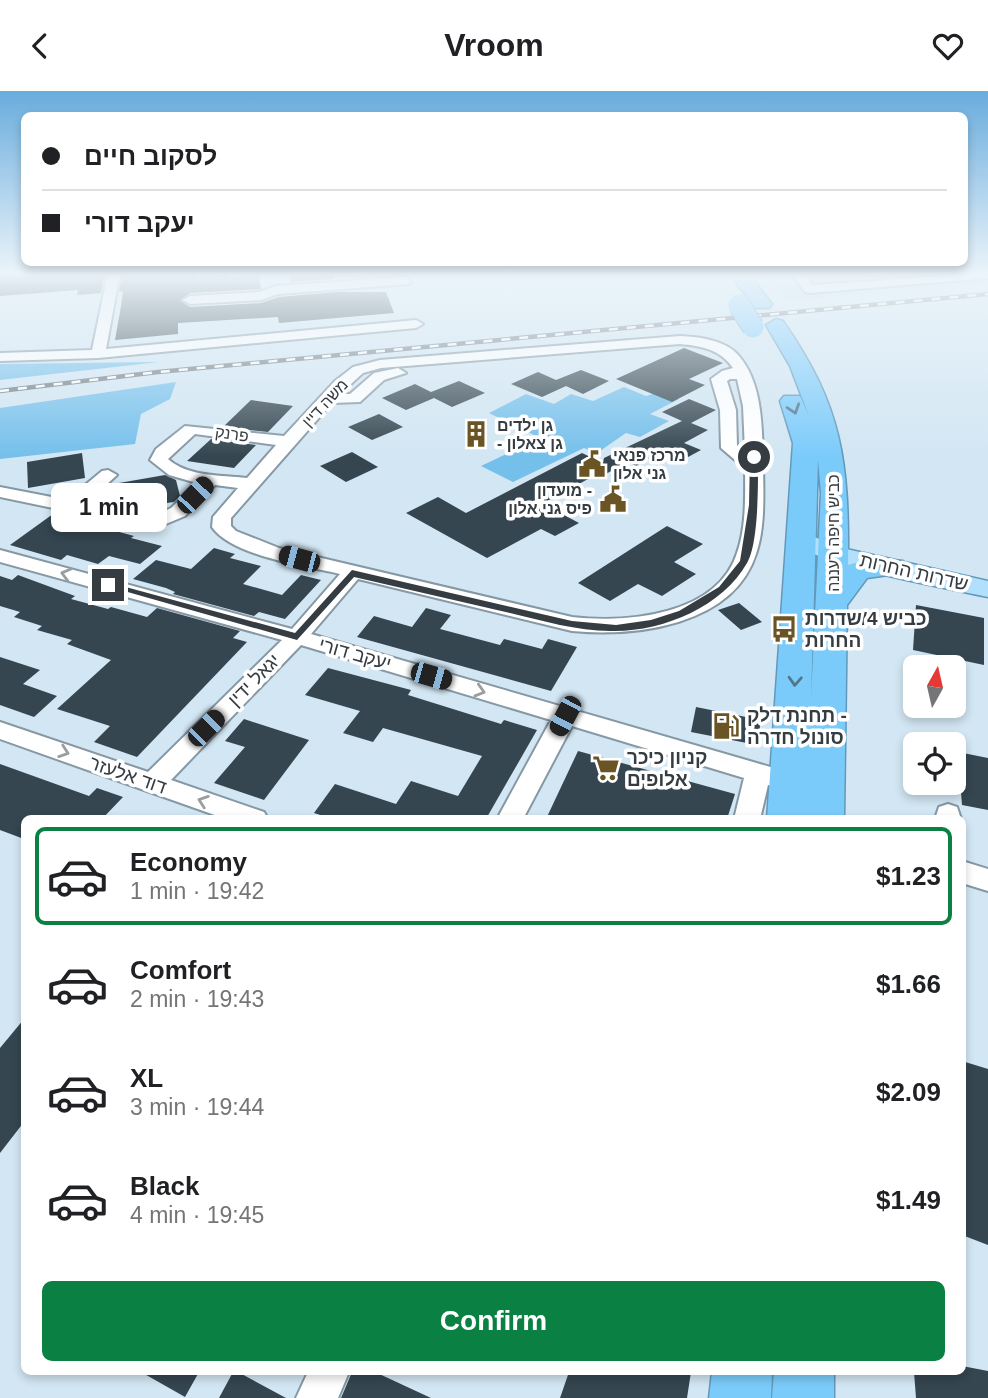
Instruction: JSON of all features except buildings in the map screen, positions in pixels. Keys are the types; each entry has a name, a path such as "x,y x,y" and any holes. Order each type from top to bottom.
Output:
{"highway":[{"name":"כביש חיפה רעננה","path":"769,334 806,443 834,601 824,815"},
{"name":"כביש חיפה רעננה","path":"778,334 794,351 815,393 830,441 835,493 774,777 786,815"},
{"path":"834,601 846,577 855,571 892,567"},
{"path":"740,1398 742,1375"},
{"path":"803,1398 804,1375"}],"main road":[{"name":"שדרות החרות","path":"823,543 892,567 988,589"},
{"path":"823,543 988,572"}],"street":[{"path":"98,354 102,334"},
{"path":"0,357 98,354 310,334"},
{"name":"משה דיין","path":"352,573 248,544 229,535 221,527 222,517 328,398 352,374 367,366 473,362 570,354 636,343 680,340 708,344 731,356 742,375"},
{"path":"352,573 595,628 652,623 682,613 723,589 744,561 753,505 754,457 753,422 742,375 727,374 719,379 728,410 729,448 741,456 754,457"},
{"name":"פרנק","path":"251,484 176,473 164,467 159,460 162,453 191,429 289,442"},
{"path":"70,507 108,475"},
{"path":"0,492 155,523 178,512 212,478"},
{"name":"יעקב דורי","path":"0,556 297,637 774,777"},
{"name":"יגאל ידין","path":"152,783 297,637 352,573"},
{"path":"512,815 565,716"},
{"name":"דוד אלעזר","path":"0,730 244,815"},
{"path":"750,815 774,777"},
{"path":"966,873 988,880"},
{"path":"317,1398 327,1375"}],"shaded area":[{"path":"159,362 0,380 0,364"},
{"path":"176,382 170,399 141,414 135,444 0,459 0,408"},
{"path":"624,387 646,396 659,392 679,399 650,414 669,421 640,437 626,433 597,453 584,448 513,482 481,466 540,438 489,413 526,394 554,404 571,394 593,401"}],"railway":[{"path":"0,391 158,372 562,334"}],"place":[{"name":"גן ילדים - גן צאלון","path":"476,434"},
{"name":"מרכז פנאי גני אלון","path":"592,464"},
{"name":"מועדון - פיס גני אלון","path":"613,499"},
{"name":"כביש 4/שדרות החרות","path":"784,629"},
{"name":"תחנת דלק - סונול חדרה","path":"726,726"},
{"name":"קניון כיכר אלופים","path":"606,768"}],"route":[{"path":"108,585 297,637 352,573 595,628 652,623 682,613 723,589 744,561 753,505 754,457"}]}
